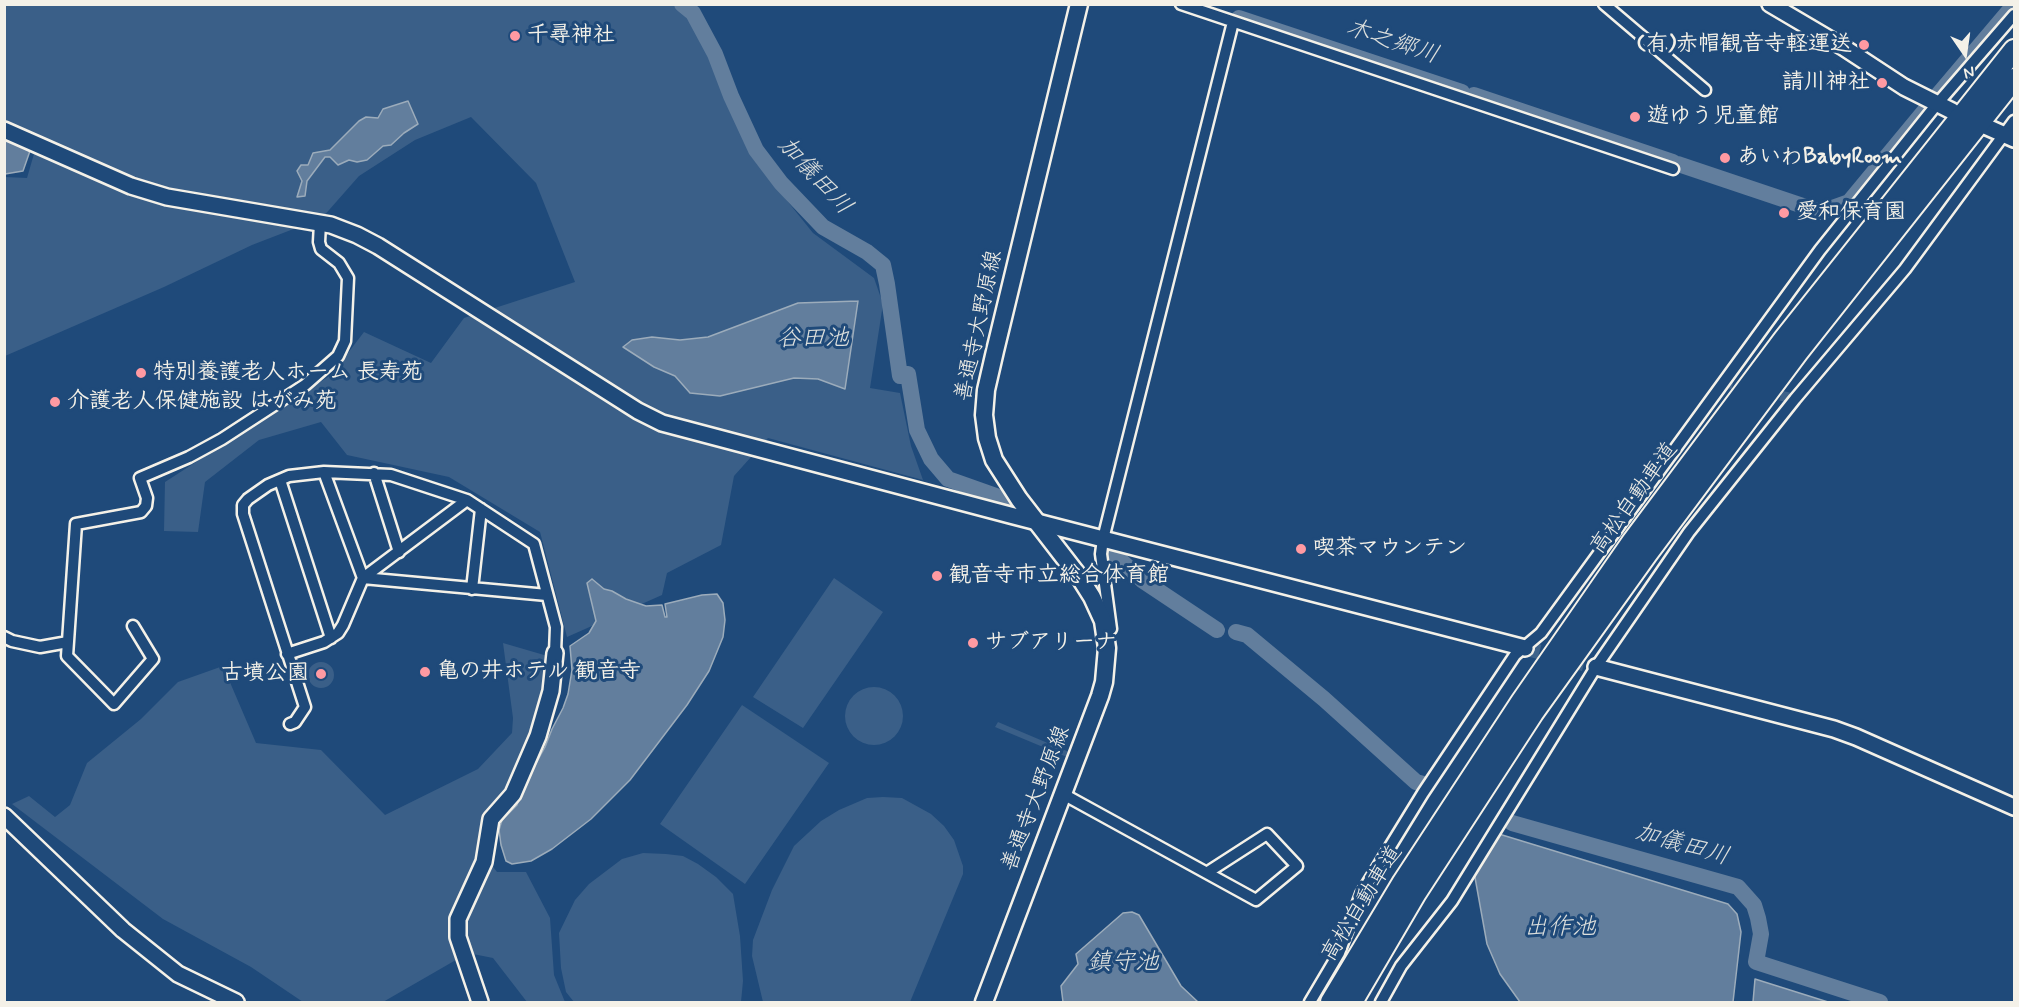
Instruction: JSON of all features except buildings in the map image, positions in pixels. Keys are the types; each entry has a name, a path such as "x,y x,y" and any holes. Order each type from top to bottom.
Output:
{"highway":[{"name":"高松自動車道","path":"1331,1002 1403,882 1521,702 1632,542 1784,339 2014,50"},
{"name":"高松自動車道","path":"1352,1002 1416,893 1539,704 1647,554 1798,352 2014,79"}],"main road":[{"name":"善通寺大野原線","path":"984,1002 1102,689 1107,648 1103,621 1092,597 1006,480 994,460 987,438 984,415 986,390 1079,4"}],"street":[{"path":"1181,4 1673,169"},
{"path":"1604,4 1705,90"},
{"path":"1770,4 1843,47 1904,87 1952,111"},
{"path":"1310,1002 1339,953 1361,894 1515,655 1541,633 1820,249 1936,104 2014,15"},
{"path":"1107,648 1112,627 1101,554 1102,539 1233,22"},
{"path":"1381,1002 1401,966 1452,901 1596,667 1689,532 1795,399 1905,269 2009,136 2014,121"},
{"path":"1987,127 2009,136"},
{"path":"4,130 131,186 167,197 331,225 357,235 378,246 638,411 662,423 1525,648"},
{"path":"133,626 153,659 114,704 67,656 76,524 141,512 146,506 147,498 140,478 222,440 305,385 338,356 345,341 348,278 339,263 321,249 320,223"},
{"path":"324,472 363,578"},
{"path":"290,724 295,722 305,707 243,514 243,505 248,499 268,485 302,473 392,475 467,500 534,544 556,627 551,691 538,736 513,794 491,819 484,862 458,919 458,937 480,1002"},
{"path":"374,473 399,552"},
{"path":"279,480 331,638"},
{"path":"287,654 331,638 344,625 363,578 467,500"},
{"path":"472,589 481,509"},
{"path":"363,578 547,595"},
{"path":"4,637 40,647 68,642"},
{"path":"1596,667 1834,729 2014,807"},
{"path":"1063,794 1256,900 1297,866 1267,834 1208,872"},
{"path":"4,816 123,930 178,974 236,1002"}],"shaded area":[{"path":"5,5 675,5 684,13 709,52 752,157 813,233 874,278 883,304 870,388 900,393 911,446 923,480 768,438 734,476 721,545 667,573 662,595 567,637 540,532 449,477 347,455 321,422 259,440 205,482 198,532 164,531 165,482 331,375 364,332 431,363 464,318 575,282 536,183 471,117 415,140 359,176 322,218 252,245 164,287 5,356 5,177 27,178 38,140 5,125"},
{"path":"834,578 883,612 803,728 753,697"},
{"path":"503,643 551,657 536,730 484,855 497,872 526,872 550,918 554,975 565,1002 527,1002 493,958 468,953 383,1002 303,1002 251,967 163,919 12,804 29,796 55,817 70,805 87,763 141,719 178,682 223,666 256,743 321,750 385,815 478,769 512,733 513,718"},
{"name":"古墳公園","path":"321,662 330,666 334,675 330,684 321,688 312,684 308,675 312,666"},
{"path":"874,687 885,689 898,700 903,716 901,727 890,740 874,745 863,743 850,732 845,716 847,705 858,692"},
{"path":"742,705 829,763 745,884 660,824"},
{"path":"998,722 1069,752 1067,757 995,727"},
{"path":"867,798 902,798 931,814 954,840 963,866 963,874 910,1002 763,1002 752,956 753,940 772,890 794,846 821,821 839,810"},
{"path":"643,853 683,856 716,877 733,894 740,936 743,981 741,1002 574,1002 566,992 561,968 559,933 575,900 589,884 622,859"}],"water":[{"path":"408,101 418,124 391,145 383,146 367,160 357,162 349,160 338,165 330,157 325,157 307,181 305,196 297,197 302,181 297,171 301,165 308,165 313,153 330,150 366,117 378,118 383,109"},
{"path":"4,136 31,148 23,171 5,174"},
{"name":"谷田池","path":"858,301 845,389 818,379 794,378 720,396 690,393 675,376 654,367 623,347 632,340 652,337 680,340 708,337 798,303"},
{"path":"592,579 604,589 626,599 646,606 662,605 665,617 667,617 665,604 702,595 717,594 723,603 725,620 723,637 709,671 687,705 630,780 591,819 552,849 531,861 512,864 506,861 499,830 502,820 517,805 523,787 563,708 572,670 570,646 589,633 596,621 587,583"},
{"name":"出作池","path":"1499,834 1728,904 1737,914 1741,932 1733,1002 1520,1002 1500,974 1487,944 1474,872"},
{"name":"鎮守池","path":"1132,912 1139,915 1181,986 1198,1002 1063,1002 1061,986 1078,964 1076,954 1123,913"},
{"path":"1755,979 1828,1002 1753,1002"}],"waterway":[{"name":"加儀田川","path":"682,4 693,13 715,54 756,150 781,183 823,227 867,252 883,265 900,376"},
{"name":"木之郷川","path":"1937,96 2014,5"},
{"name":"木之郷川","path":"1239,18 1462,92"},
{"name":"木之郷川","path":"1474,95 1673,162"},
{"name":"木之郷川","path":"1678,164 1821,212 1849,202 1926,109"},
{"name":"加儀田川","path":"908,374 917,430 931,459 948,479 1013,502"},
{"name":"加儀田川","path":"1115,555 1142,580 1217,630"},
{"name":"加儀田川","path":"1236,632 1247,635 1324,699 1416,782 1423,784"},
{"name":"加儀田川","path":"1512,823 1738,887 1754,905 1758,918 1761,934 1756,962 1880,1002"}],"tunnel":[{"path":"1723,382 1751,388"},
{"path":"1766,392 1795,399"},
{"path":"1525,648 1596,667"}],"place":[{"name":"千尋神社","path":"515,36"},
{"name":"(有)赤帽観音寺軽運送","path":"1864,45"},
{"name":"請川神社","path":"1882,83"},
{"name":"遊ゆう児童館","path":"1635,117"},
{"name":"あいわBabyRoom","path":"1725,158"},
{"name":"愛和保育園","path":"1784,213"},
{"name":"特別養護老人ホーム 長寿苑","path":"141,373"},
{"name":"介護老人保健施設 はがみ苑","path":"55,402"},
{"name":"喫茶マウンテン","path":"1301,549"},
{"name":"観音寺市立総合体育館","path":"937,576"},
{"name":"サブアリーナ","path":"973,643"},
{"name":"亀の井ホテル 観音寺","path":"425,672"},
{"name":"古墳公園","path":"321,674"}]}
